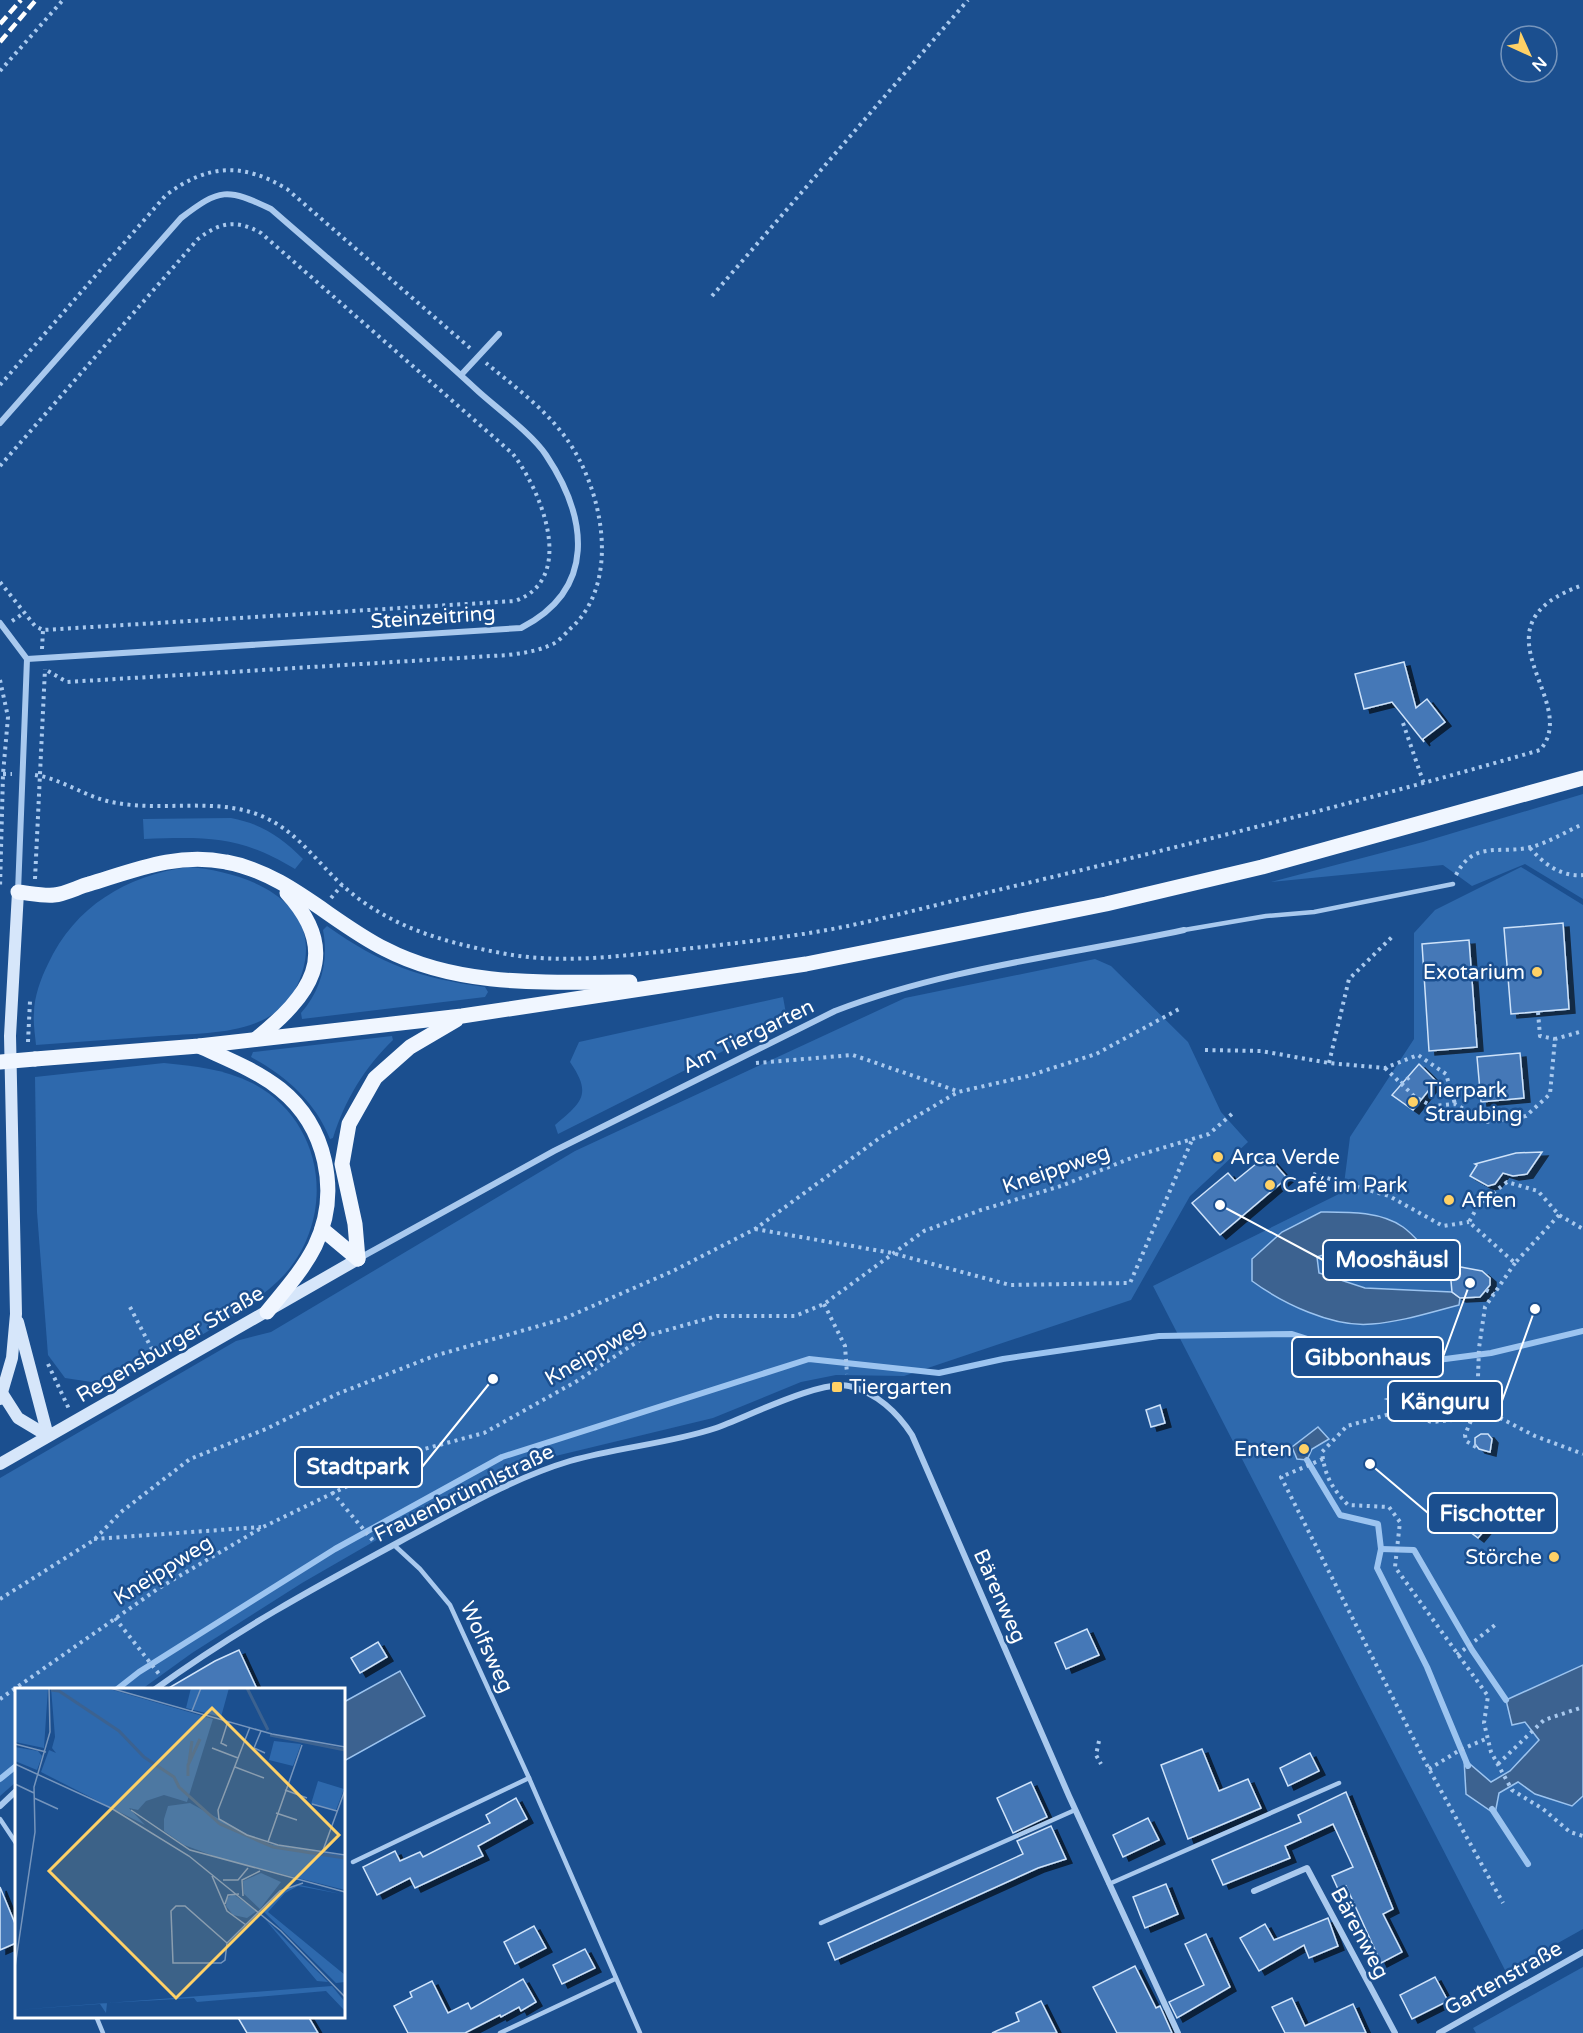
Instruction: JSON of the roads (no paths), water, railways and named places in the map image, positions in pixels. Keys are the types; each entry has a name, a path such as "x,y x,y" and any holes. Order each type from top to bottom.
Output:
{"main road":[{"path":"0,1062 199,1046 462,1016 806,964 1106,904 1262,867 1583,778"},
{"path":"18,892 55,895 155,863 178,858 226,861 260,872 383,949 411,962 442,970 518,982 678,982"},
{"path":"256,1039 287,1014 299,1000 308,985 315,964 315,944 306,917 274,880"},
{"path":"358,1259 355,1224 342,1164 349,1124 375,1078 394,1059 462,1016"},
{"path":"199,1046 253,1071 280,1090 301,1110 314,1128 323,1149 327,1190 322,1229 296,1275 267,1312"},
{"path":"322,1229 358,1259"}],"street":[{"name":"Steinzeitring","path":"0,423 181,218 208,197 238,194 271,209 461,375 544,452 557,475 572,511 578,543 575,573 563,597 543,617 520,628 27,659"},
{"path":"461,375 499,334"},
{"path":"0,623 27,659 10,1036 15,1314 12,1358 1,1396 18,1418 48,1436"},
{"name":"Am Tiergarten","path":"358,1259 554,1151 835,1011 866,999 1022,960 1184,930"},
{"name":"Regensburger Straße","path":"0,1464 358,1259"},
{"path":"15,1314 48,1436"},
{"name":"Frauenbrünnlstraße","path":"155,1688 241,1629 476,1500 571,1461 664,1443 714,1428 812,1390 848,1386 882,1403"},
{"name":"Bärenweg","path":"882,1403 900,1416 912,1435 1075,1810 1178,2033"},
{"path":"0,1806 15,1792"},
{"name":"Bärenweg","path":"1254,1891 1307,1868 1395,2033"},
{"name":"Gartenstraße","path":"1438,2033 1583,1952"}],"lane":[{"path":"1184,930 1266,916 1314,912 1453,884"},
{"name":"Wolfsweg","path":"394,1545 420,1569 450,1605 529,1778 640,2033"},
{"path":"353,1862 529,1778"},
{"path":"1109,1884 1339,1783"},
{"path":"821,1923 1075,1810"},
{"path":"0,1819 15,1842"},
{"path":"500,2033 615,1979"},
{"path":"97,2018 103,2033"}],"waterway":[{"path":"119,1688 139,1672 335,1549 502,1457 809,1359 939,1373 1003,1359 1159,1336 1292,1334 1392,1366 1491,1353 1583,1331"},
{"path":"1307,1460 1340,1515 1378,1524 1381,1549 1377,1568 1427,1667 1468,1766"},
{"path":"1381,1549 1414,1550 1472,1650 1506,1700"},
{"path":"0,1779 15,1767"},
{"path":"1492,1809 1528,1864"}],"railway":[{"path":"0,24 21,0"},
{"path":"0,42 36,0"}],"place":[{"name":"Exotarium","path":"1537,972"},
{"name":"Tierpark Straubing","path":"1413,1102"},
{"name":"Arca Verde","path":"1218,1157"},
{"name":"Café im Park","path":"1270,1185"},
{"name":"Affen","path":"1449,1200"},
{"name":"Mooshäusl","path":"1220,1205"},
{"name":"Gibbonhaus","path":"1470,1283"},
{"name":"Känguru","path":"1535,1309"},
{"name":"Stadtpark","path":"493,1379"},
{"name":"Tiergarten","path":"837,1387"},
{"name":"Enten","path":"1304,1449"},
{"name":"Fischotter","path":"1370,1464"},
{"name":"Störche","path":"1554,1557"}]}
